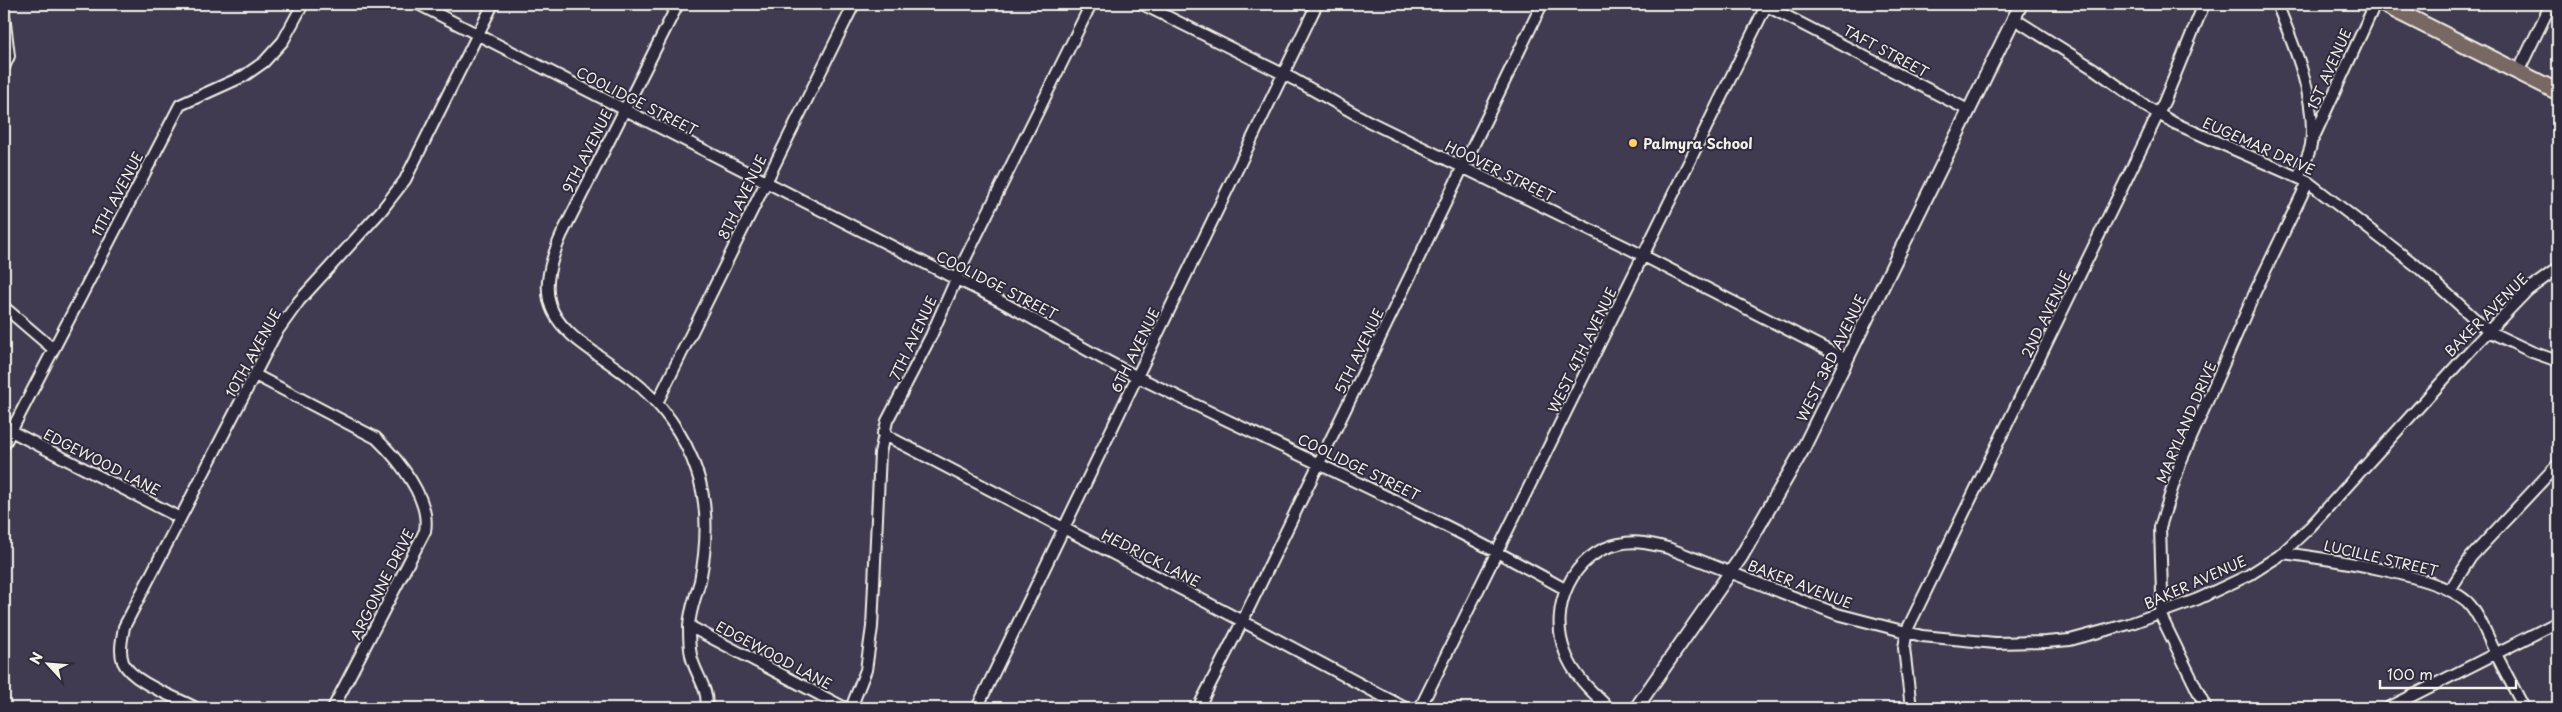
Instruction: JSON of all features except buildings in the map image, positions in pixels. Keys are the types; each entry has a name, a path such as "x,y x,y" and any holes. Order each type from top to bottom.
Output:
{"main road":[{"path":"2383,4 2558,92"}],"street":[{"name":"11TH AVENUE","path":"4,445 52,348 180,105 244,76 264,62 283,41 303,4"},
{"name":"COOLIDGE STREET","path":"418,4 956,280 1020,310 1138,377 1320,462 1498,553 1565,590"},
{"name":"10TH AVENUE","path":"196,708 145,683 127,668 121,652 124,627 276,334 299,301 381,212 405,180 493,4"},
{"name":"9TH AVENUE","path":"678,4 623,109 554,252 549,268 548,289 554,316 568,334 631,379 657,403 672,421 690,454 697,472 706,511 700,580 689,626 691,656 701,679 707,702 706,708"},
{"name":"8TH AVENUE","path":"657,403 764,181 854,4"},
{"name":"7TH AVENUE","path":"851,708 866,670 872,627 883,434 892,410 931,336 956,280 1091,4"},
{"name":"HOOVER STREET","path":"1142,4 1368,121 1642,255 1847,360"},
{"name":"6TH AVENUE","path":"977,708 1062,528 1138,377 1317,4"},
{"name":"5TH AVENUE","path":"1198,708 1242,622 1542,4"},
{"name":"TAFT STREET","path":"1766,4 1968,110"},
{"name":"WEST 4TH AVENUE","path":"1420,708 1498,553 1766,4"},
{"name":"WEST 3RD AVENUE","path":"1636,708 1730,572 1772,505 1847,360 2021,4"},
{"name":"2ND AVENUE","path":"1906,634 1964,508 2158,114 2204,4"},
{"path":"2277,4 2291,37 2311,117 2310,146 2298,177"},
{"name":"1ST AVENUE","path":"2310,146 2327,105 2375,4"},
{"path":"2518,72 2551,4"},
{"path":"4,15 9,39 9,56 4,67"},
{"name":"EUGEMAR DRIVE","path":"2013,18 2094,69 2158,114 2216,142 2308,182 2418,268 2488,331 2532,352 2558,361"},
{"name":"MARYLAND DRIVE","path":"2160,614 2162,593 2160,527 2181,460 2256,290 2308,182"},
{"name":"BAKER AVENUE","path":"1565,590 1574,574 1589,558 1608,547 1620,544 1648,543 1662,546 1836,614 1906,634 1996,642 2046,642 2096,634 2160,614 2249,575 2282,553 2310,526 2488,331 2528,290 2558,268"},
{"path":"4,307 52,348"},
{"name":"ARGONNE DRIVE","path":"255,375 376,438 386,447 419,493 426,512 425,531 333,708"},
{"name":"EDGEWOOD LANE","path":"11,431 180,518"},
{"name":"HEDRICK LANE","path":"883,434 1405,708"},
{"path":"2450,590 2471,557 2558,464"},
{"name":"LUCILLE STREET","path":"2282,553 2314,556 2408,576 2450,590 2471,606 2524,708"},
{"path":"1565,590 1560,617 1564,652 1578,675 1609,708"},
{"path":"2160,614 2206,708"},
{"path":"2388,708 2558,622"},
{"name":"EDGEWOOD LANE","path":"689,626 845,708"},
{"path":"1906,634 1904,648 1911,708"}],"place":[{"name":"Palmyra School","path":"1633,143"}]}
